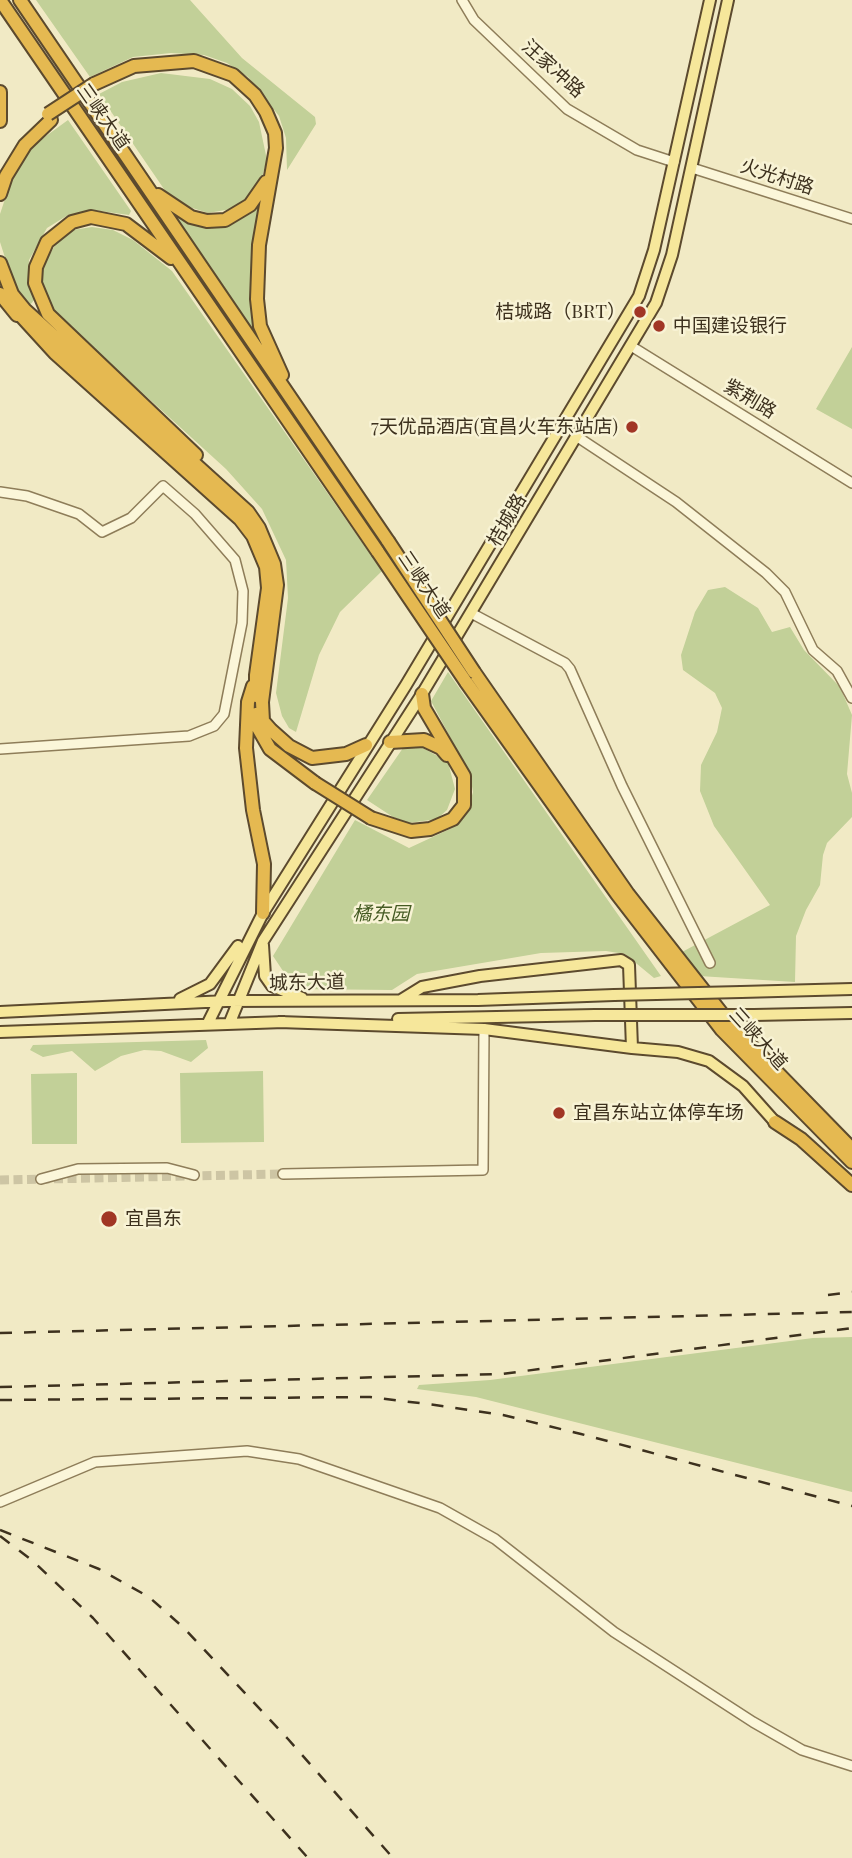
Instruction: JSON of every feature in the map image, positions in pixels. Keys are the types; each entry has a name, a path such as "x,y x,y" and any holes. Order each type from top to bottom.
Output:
{"highway":[{"name":"三峡大道","path":"0,0 378,552 628,894 713,1003 799,1098 852,1149"},
{"name":"三峡大道","path":"20,0 282,387 308,421 388,541 470,677 617,894 722,1030 852,1162"},
{"path":"0,178 24,138 95,87 134,66 194,61 233,75 255,94 267,112 275,133 276,148 259,245 257,299 260,326 271,356 308,421"},
{"path":"95,87 143,70 174,66 192,68 213,73 242,90 255,105 265,127 271,159 264,187 250,205 225,220 207,221 191,217 169,205 140,177"},
{"path":"0,92 0,121"},
{"path":"0,194 6,176 25,145 50,117"},
{"path":"185,270 126,224 91,217 72,222 47,242 36,267 35,283 48,314 172,429 248,512 267,544 277,585 262,702 263,721 277,750 316,781"},
{"path":"0,263 12,294 25,310 248,512"},
{"path":"0,286 24,321"},
{"path":"0,294 5,304 55,353 240,519 253,536 266,567 268,588 256,675 248,702 246,748 253,810 264,864 263,912"},
{"path":"256,675 257,720 262,736 276,755 372,816 402,830 430,829 453,819 464,805 464,775 424,708 422,694"},
{"path":"263,721 289,746 312,758 346,754 366,745"},
{"path":"372,816 392,822 427,826 450,815 460,798 460,779 441,748 424,740 390,742"},
{"path":"775,1122 801,1139 852,1185"}],"main road":[{"name":"桔城路","path":"208,1023 216,1002 263,912 406,685 639,296 654,250 710,0"},
{"name":"桔城路","path":"230,1022 263,941 422,694 656,303 672,255 728,0"},
{"path":"165,1004 193,995 211,984 263,912"},
{"path":"263,941 265,976 272,986 285,993 314,1001"},
{"path":"401,1000 422,987 480,976 621,960 629,965 632,1048"},
{"name":"城东大道","path":"0,1012 216,1002 852,989"},
{"name":"城东大道","path":"0,1032 230,1022 594,1014 852,1013"},
{"path":"279,1022 484,1028 678,1052 709,1061 743,1086 775,1122"}],"street":[{"name":"汪家冲路","path":"462,0 474,20 568,109 637,150 674,162"},
{"name":"火光村路","path":"692,168 852,219"},
{"name":"紫荆路","path":"631,346 852,483"},
{"path":"576,436 676,502 766,573 785,592 813,650 837,671 852,698"},
{"path":"0,492 27,496 79,514 102,532 131,518 163,486 195,514 234,560 243,591 242,623 228,695 223,714 214,726 189,736 0,749"},
{"path":"471,612 565,663 570,669 622,786 710,962"},
{"path":"283,1174 483,1170 484,1028"},
{"path":"41,1179 78,1170 167,1168 194,1175"},
{"path":"0,1502 95,1462 247,1451 299,1459 440,1508 495,1539 614,1632 753,1722 803,1750 852,1766"}],"green space":[{"path":"36,0 190,0 242,58 315,117 316,124 287,170 286,138 279,116 248,77 227,63 204,55 171,53 133,57 90,77"},
{"path":"161,73 210,79 232,89 250,106 259,122 267,160 259,187 250,199 237,208 208,213 180,204 166,192 99,94 122,82"},
{"path":"68,120 131,211 129,215 93,210 68,215 47,228 29,260 28,280 35,299 30,305 18,290 9,270 0,242 0,214 12,178 31,147"},
{"path":"265,197 255,236 265,350 176,218 179,215 226,224 252,211"},
{"path":"92,227 113,230 133,240 172,271 382,571 340,612 319,655 296,732 289,728 282,716 276,693 288,598 286,560 262,509 226,469 47,306 41,286 43,265 56,244 73,230"},
{"path":"852,347 852,429 816,409"},
{"path":"725,587 758,608 772,632 790,627 804,650 840,687 852,715 847,774 852,793 852,817 827,843 820,885 796,936 795,982 699,976 682,952 770,905 714,826 700,791 701,765 717,732 722,708 715,693 683,670 681,655 695,612 708,590"},
{"name":"橘东园","path":"448,672 661,976 654,978 625,954 606,951 541,953 417,974 392,990 295,989 273,956 355,820 409,848 452,828 469,806 473,792 470,775 431,701"},
{"path":"403,748 423,748 448,762 455,789 447,810 437,819 409,823 393,817 367,800"},
{"path":"206,1040 208,1048 191,1062 161,1051 144,1050 121,1056 95,1071 72,1051 43,1057 30,1050 33,1045"},
{"path":"263,1071 264,1142 181,1143 180,1073"},
{"path":"77,1073 77,1144 32,1144 31,1074"},
{"path":"852,1337 852,1492 476,1397 417,1389 419,1385 490,1380 813,1338"}],"tunnel":[{"path":"0,1180 283,1174"}],"railway":[{"path":"828,1295 852,1292"},
{"path":"0,1333 852,1312"},
{"path":"0,1387 502,1374 852,1328"},
{"path":"0,1400 370,1397 435,1405 503,1415 852,1506"},
{"path":"0,1530 99,1569 149,1597 184,1628 288,1739 393,1858"},
{"path":"0,1536 33,1561 93,1618 308,1858"}],"place":[{"name":"桔城路（BRT）","path":"640,312"},
{"name":"中国建设银行","path":"659,326"},
{"name":"7天优品酒店(宜昌火车东站店)","path":"632,427"},
{"name":"宜昌东站立体停车场","path":"559,1113"},
{"name":"宜昌东","path":"109,1219"}]}
